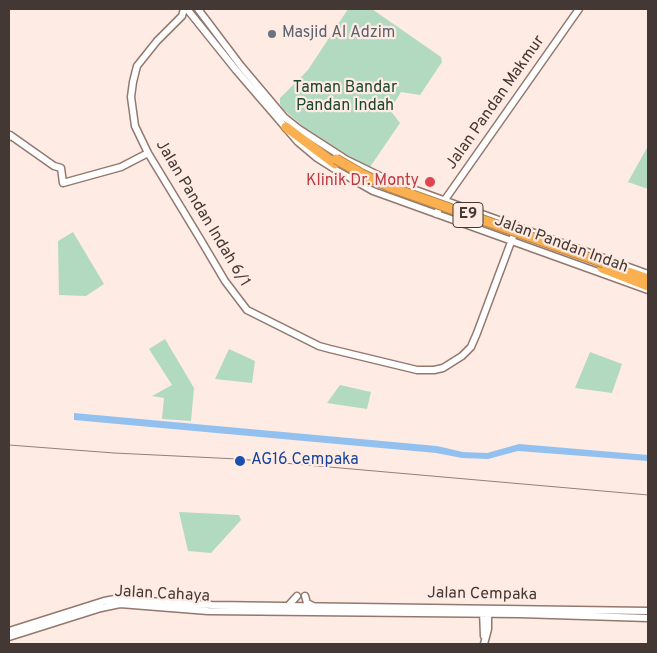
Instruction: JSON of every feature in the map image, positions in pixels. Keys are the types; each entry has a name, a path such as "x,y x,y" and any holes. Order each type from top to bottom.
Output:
{"highway":[{"name":"E9","path":"286,127 336,162 390,187 603,266 648,286"},
{"name":"E9","path":"299,129 306,138 336,162"},
{"name":"E9","path":"603,266 648,279"}],"main road":[{"name":"Jalan Pandan Indah","path":"186,9 194,16 236,70 298,142 317,158 336,170 367,188 648,290"},
{"name":"Jalan Pandan Indah 6/1","path":"186,9 182,16 137,66 131,97 135,126 148,153 200,236 225,281 244,307 301,337 330,349 417,370 434,370 454,363 471,347 517,226"},
{"name":"Jalan Pandan Indah","path":"198,9 267,98 284,116 299,129 363,168 388,180 648,274"},
{"name":"Jalan Pandan Makmur","path":"436,214 579,9"},
{"path":"182,16 194,16"},
{"path":"9,136 54,166 62,168 63,183 121,166 148,153"},
{"path":"458,206 453,199 454,192 466,170"},
{"path":"409,204 414,203 416,199 417,193 414,189"},
{"path":"527,247 524,244 525,238 526,235 532,232"},
{"path":"288,606 297,596"},
{"path":"305,596 307,603 314,606"},
{"name":"Jalan Cahaya","path":"9,631 115,599 180,604 314,606"},
{"name":"Jalan Cahaya","path":"9,637 101,608 120,604 208,611 319,613"},
{"name":"Jalan Cempaka","path":"314,606 648,618"},
{"path":"283,613 299,607 319,613"},
{"path":"484,644 483,624 486,611"},
{"path":"484,637 488,628 486,611"},
{"name":"Jalan Cempaka","path":"319,613 472,614 486,611 648,611"},
{"path":"472,614 483,624"}],"green space":[{"name":"Taman Bandar Pandan Indah","path":"348,9 372,9 441,57 442,62 420,95 401,92 390,110 400,123 370,167 304,127 284,110 280,104 280,98 308,70"},
{"path":"648,146 648,189 628,182"},
{"path":"73,232 104,284 86,296 59,295 58,241"},
{"path":"165,339 194,388 191,421 162,419 164,398 152,396 172,385 149,349"},
{"path":"229,349 255,361 252,383 215,379"},
{"path":"590,352 622,364 612,393 575,388"},
{"path":"340,385 371,392 367,409 327,403"},
{"path":"179,512 239,515 241,520 211,553 188,551"}],"water":[{"path":"74,413 437,446 463,452 487,453 519,444 648,455 648,461 518,451 488,459 462,458 436,453 74,420"}],"tram line":[{"path":"9,445 114,453 238,459 648,495"}],"place":[{"name":"Masjid Al Adzim","path":"272,34"},
{"name":"Klinik Dr. Monty","path":"430,182"},
{"name":"AG16 Cempaka","path":"240,461"}]}
